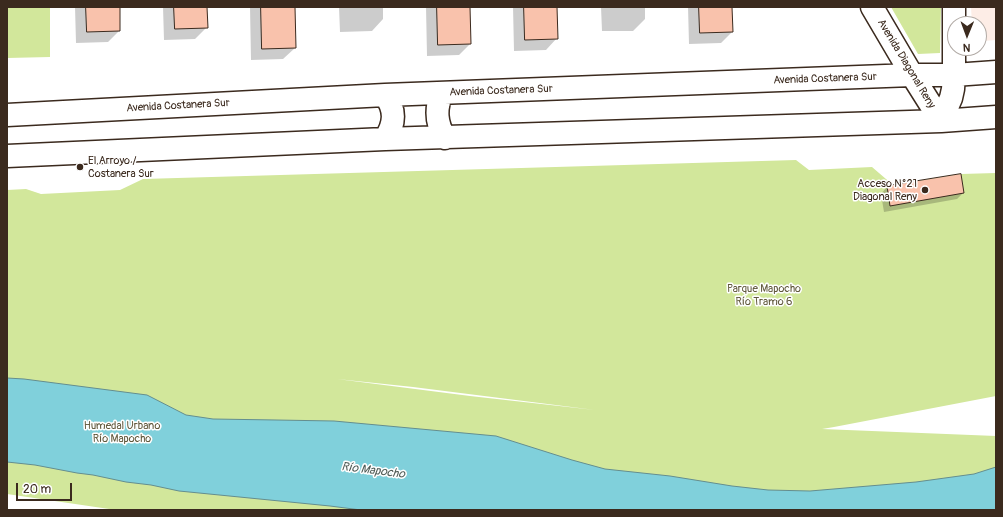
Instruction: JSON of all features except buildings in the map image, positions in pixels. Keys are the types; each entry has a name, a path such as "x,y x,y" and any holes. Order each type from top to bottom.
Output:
{"street":[{"name":"Avenida Diagonal Reny","path":"872,7 912,75 941,120"},
{"path":"941,120 951,98 954,75 954,7"},
{"name":"Avenida Costanera Sur","path":"7,115 384,95 912,75 954,75 996,72"},
{"path":"442,93 438,104 437,116 439,127 444,138"},
{"path":"384,95 390,104 393,114 390,130 385,139"},
{"path":"7,156 385,139 996,117"}],"shaded area":[{"path":"971,7 996,7 996,40 987,41 987,16 972,16"}],"green space":[{"path":"7,7 50,7 50,57 7,58"},
{"path":"891,7 941,7 940,53 918,54"},
{"name":"Parque Mapocho Río Tramo 6","path":"796,160 809,170 872,167 893,185 961,174 996,173 996,396 822,429 996,436 996,510 116,510 7,494 7,190 26,189 41,194 120,190 143,179","holes":["337,379 413,387 595,410"]}],"water":[{"name":"Río Mapocho","path":"7,378 147,395 186,415 213,419 334,421 496,436 605,469 670,476 768,490 810,491 916,482 974,474 996,467 996,510 361,510 179,491 35,465 7,462"}],"place":[{"name":"El Arroyo / Costanera Sur","path":"80,167"},
{"name":"Acceso N°21 Diagonal Reny","path":"925,190"}],"park label":[{"name":"Humedal Urbano Río Mapocho","path":"122,432"}]}
